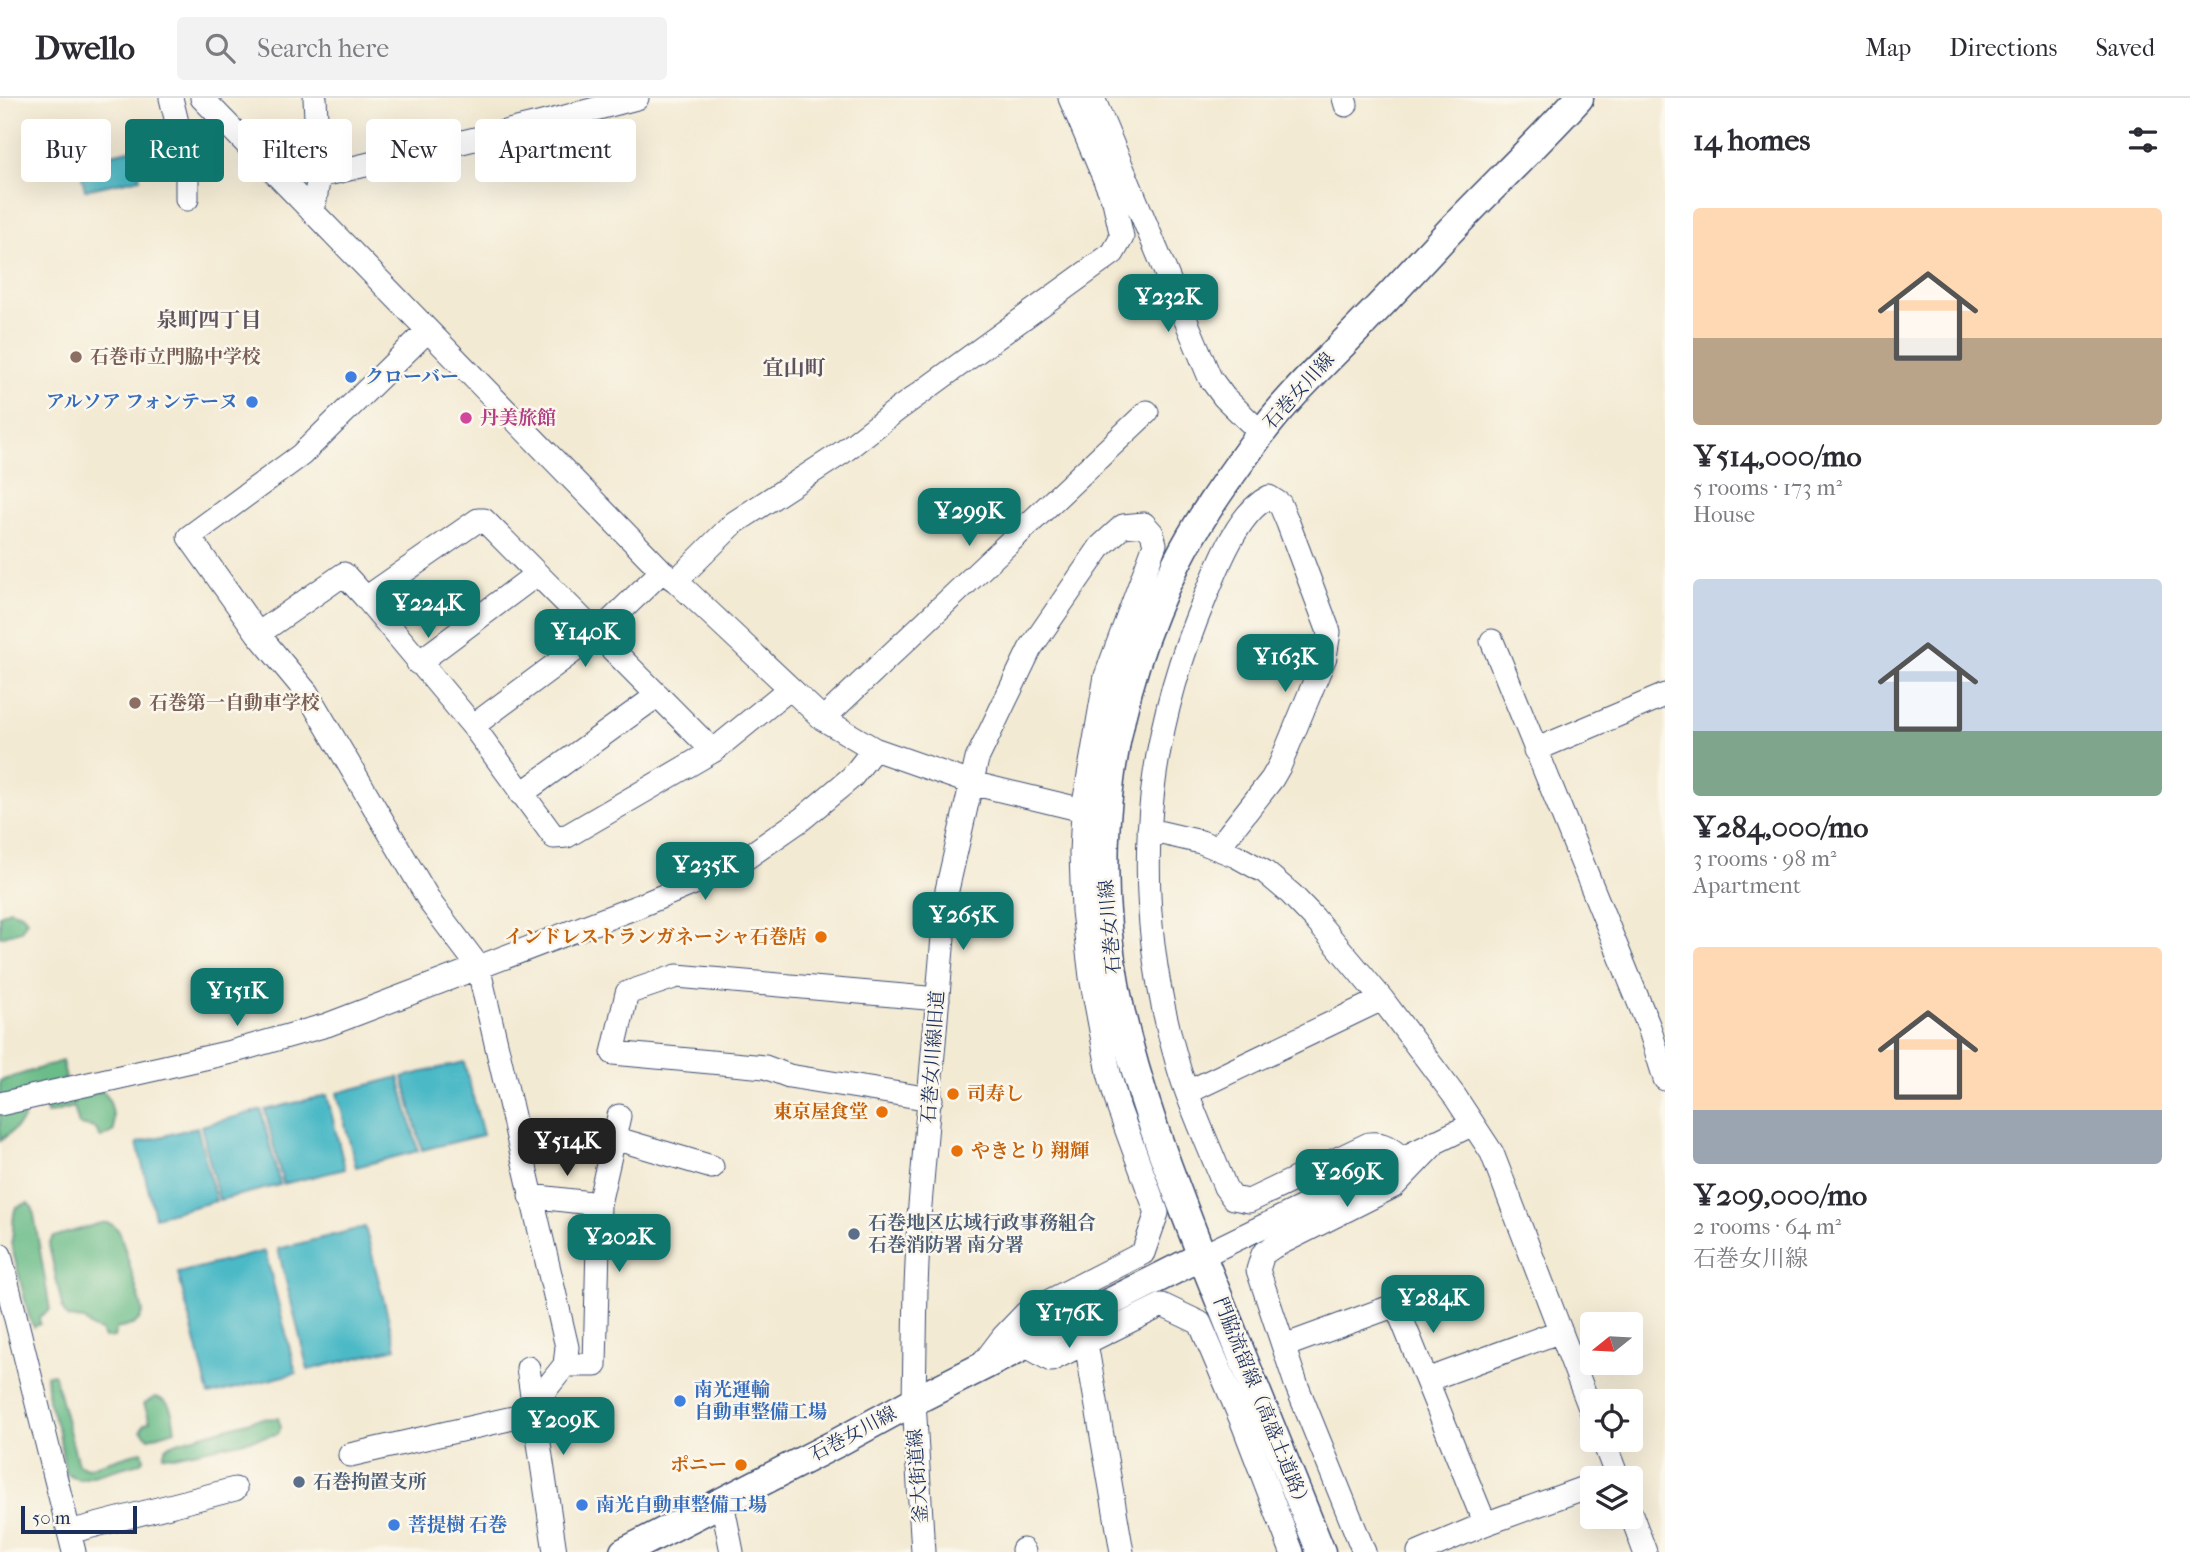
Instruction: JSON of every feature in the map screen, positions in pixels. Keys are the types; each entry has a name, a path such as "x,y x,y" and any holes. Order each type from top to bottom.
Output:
{"main road":[{"name":"石巻女川線","path":"624,1552 662,1543 722,1502 1025,1345 1093,1330 1202,1256 1147,1108 1116,992 1107,925 1104,844 1107,791 1115,738 1134,667 1155,609 1179,559 1207,511 1261,433 1328,359 1579,98"},
{"name":"門脇流留線（高盛土道路）","path":"1202,1256 1321,1552"}],"street":[{"path":"171,98 187,163 187,199"},
{"path":"202,98 669,576 822,719 874,749 971,783 1083,810 1083,911 1090,977 1119,1110 1157,1213 1143,1253 1026,1313 981,1366"},
{"path":"316,98 317,119"},
{"path":"352,168 637,98"},
{"path":"1070,98 1123,198 1210,378 1224,397 1261,433"},
{"path":"473,726 598,633 734,523 843,452 1113,253 1122,237 1123,198 1093,98"},
{"path":"313,212 318,182"},
{"path":"350,1455 534,1408 565,1366 567,1347 478,966 426,896 307,693 258,634 189,537 301,455 427,331"},
{"path":"822,719 1147,412"},
{"path":"1218,849 1272,779 1325,657 1329,632 1280,504 1269,497 1255,508 1229,546 1187,640 1172,685 1157,760 1149,830 1150,930 1155,970 1168,1027 1188,1092 1225,1187 1233,1198 1249,1201 1368,1144 1385,1145 1402,1158"},
{"path":"366,598 478,520 484,520 713,751"},
{"name":"石巻女川線旧道","path":"914,1401 919,1217 947,890 977,759 1030,649 1101,546 1123,526 1144,524 1152,533 1155,544 1106,676 1083,810"},
{"path":"258,634 344,573 473,726 554,837 567,836 713,751 789,689"},
{"path":"418,663 537,574"},
{"path":"1492,641 1649,1027 1665,1079"},
{"path":"521,794 658,695"},
{"path":"1535,750 1665,695"},
{"path":"0,1104 231,1052 327,1026 639,906 716,874 746,858 802,819 852,777 874,749"},
{"path":"1149,830 1172,834 1218,849 1265,872 1291,894 1382,999 1474,1124 1492,1153 1583,1389"},
{"path":"931,1099 789,1076 765,1067 612,1053 627,993 677,976 938,999"},
{"path":"1188,1092 1382,999"},
{"path":"1202,1256 1474,1124"},
{"path":"565,1366 595,1365 599,1204 616,1127 712,1167"},
{"path":"1364,1552 1296,1384 1258,1270 1263,1254 1394,1186 1437,1141"},
{"path":"530,1196 599,1204"},
{"path":"2,1270 71,1542 236,1489"},
{"path":"1122,1552 1093,1330 1162,1305 1200,1323 1243,1424 1292,1552"},
{"path":"1284,1346 1396,1305 1485,1524"},
{"path":"1427,1380 1561,1331"},
{"path":"528,1368 555,1552"},
{"name":"釜大街道線","path":"914,1401 923,1552"},
{"path":"1419,1552 1485,1524 1580,1489"},
{"path":"722,1502 732,1552"},
{"path":"1637,1529 1645,1552"}],"green space":[{"path":"9,910 22,914 27,920 21,931 0,937 0,915"},
{"path":"62,1061 66,1079 0,1099 0,1081"},
{"path":"103,1091 110,1104 114,1131 101,1138 95,1128 79,1125 74,1107 47,1114 46,1104"},
{"path":"22,1110 24,1118 0,1141 0,1113"},
{"path":"28,1203 33,1209 50,1310 39,1317 40,1324 34,1327 11,1243 16,1207"},
{"path":"101,1223 112,1225 120,1233 143,1311 136,1322 116,1329 114,1337 104,1338 101,1331 92,1328 84,1320 68,1318 63,1310 49,1245 53,1237"},
{"path":"54,1374 78,1464 87,1468 142,1451 144,1459 139,1463 79,1480 65,1472 59,1432 48,1400 46,1375"},
{"path":"155,1397 168,1405 175,1430 149,1438 141,1430 144,1424 150,1421 144,1404"},
{"path":"278,1418 281,1427 278,1434 174,1456 163,1455 166,1447 177,1442 258,1419"}],"water":[{"path":"125,151 125,181 85,190 83,182 111,182 111,154"},
{"path":"464,1062 483,1135 422,1150 403,1077"},
{"path":"399,1077 418,1151 356,1167 337,1093"},
{"path":"327,1095 345,1169 283,1184 265,1110"},
{"path":"261,1110 280,1185 219,1200 201,1126"},
{"path":"197,1127 216,1201 155,1217 137,1143"},
{"path":"365,1227 396,1348 308,1370 278,1249"},
{"path":"265,1251 296,1373 209,1395 178,1273"}],"place":[{"name":"石巻市立門脇中学校","path":"76,357"},
{"name":"クローバー","path":"351,377"},
{"name":"アルソア フォンテーヌ","path":"252,402"},
{"name":"丹美旅館","path":"466,418"},
{"name":"石巻第一自動車学校","path":"135,703"},
{"name":"インドレストランガネーシャ石巻店","path":"821,937"},
{"name":"司寿し","path":"953,1094"},
{"name":"東京屋食堂","path":"882,1112"},
{"name":"やきとり 翔輝","path":"957,1151"},
{"name":"石巻地区広域行政事務組合 石巻消防署 南分署","path":"854,1234"},
{"name":"南光運輸 自動車整備工場","path":"680,1401"},
{"name":"ポニー","path":"741,1465"},
{"name":"石巻拘置支所","path":"299,1482"},
{"name":"南光自動車整備工場","path":"582,1505"},
{"name":"菩提樹 石巻","path":"394,1525"}],"district":[{"name":"泉町四丁目","path":"209,320"},
{"name":"宜山町","path":"794,368"}]}
